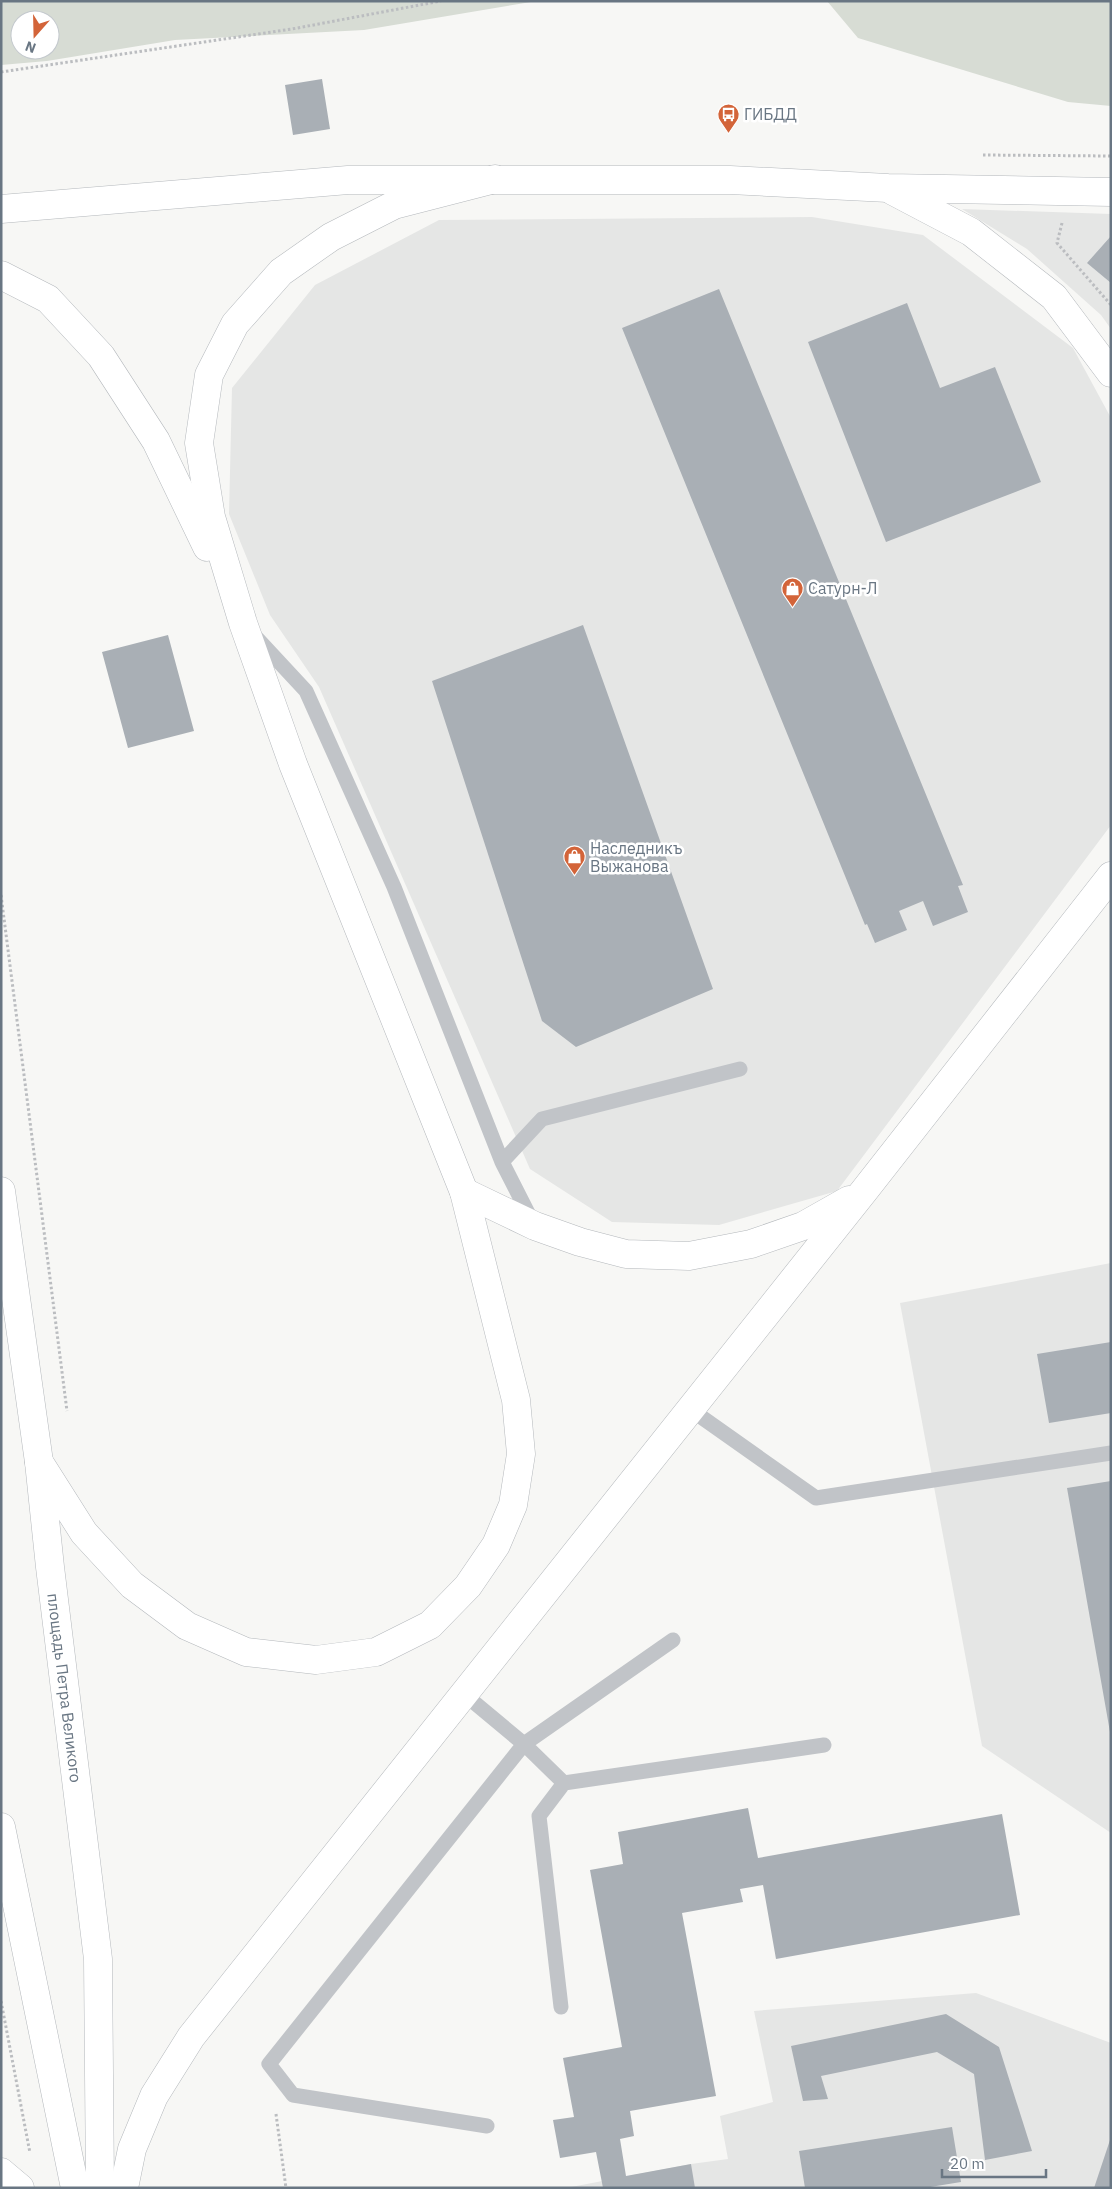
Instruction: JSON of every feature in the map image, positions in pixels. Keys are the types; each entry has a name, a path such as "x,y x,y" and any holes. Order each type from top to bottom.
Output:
{"main road":[{"path":"39,1462 84,1533 132,1585 187,1626 246,1652 316,1660 376,1652 430,1625 468,1586 496,1545 513,1505 522,1454 516,1400 464,1192 293,764 243,623 211,517 199,443 209,375 235,324 281,272 331,236 394,206 495,179"},
{"path":"1,210 348,180 730,180 888,188 1111,192"},
{"path":"888,188 971,232 1054,297 1111,373"},
{"path":"1,275 48,299 102,356 156,441 243,623"},
{"path":"124,2188 132,2150 154,2096 191,2037 864,1191 1111,876"},
{"name":"площадь Петра Великого","path":"1,1191 39,1462 98,1959 100,2188"},
{"path":"464,1192 535,1226 580,1242 626,1254 689,1256 752,1244 803,1226 864,1191"},
{"path":"1,1827 75,2188"},
{"path":"1,2172 20,2188"}],"lane":[{"path":"243,623 306,691 394,887 502,1162 535,1226"},
{"path":"502,1162 542,1120 740,1069"},
{"path":"690,1409 816,1498 1111,1453"},
{"path":"488,2126 293,2095 269,2064 524,1744 673,1640"},
{"path":"464,1694 524,1744 564,1783"},
{"path":"561,2007 539,1816 564,1783 824,1745"}],"path":[{"path":"1,72 292,29 440,1"},
{"path":"982,155 1111,156"},
{"path":"1063,218 1057,243 1111,305"},
{"path":"1,895 67,1417"},
{"path":"1,2001 31,2157"},
{"path":"275,2112 286,2188"}],"shaded area":[{"path":"1,1 537,1 364,30 175,40 60,59 60,10 10,10 10,60 53,60 1,65"},
{"path":"827,1 1111,1 1111,106 1068,102 858,38"},
{"path":"962,209 1111,214 1111,329 1101,315 1027,249"},
{"path":"812,217 923,235 1073,348 1111,418 1111,825 837,1191 719,1225 612,1222 530,1169 319,687 270,615 229,514 232,388 315,285 439,220"},
{"path":"1111,1263 1111,1833 982,1746 900,1303"},
{"path":"976,1993 1111,2043 1111,2188 566,2188 691,2164 728,2159 720,2116 773,2102 754,2011"}],"building":[{"path":"322,79 330,129 293,135 285,85"},
{"path":"1111,236 1111,283 1087,263"},
{"name":"Сатурн-Л","path":"719,289 963,885 958,886 968,912 933,926 923,901 899,911 907,930 875,943 867,924 865,925 622,328"},
{"name":"Сатурн-Л","path":"907,303 940,388 995,367 1041,482 886,542 808,342"},
{"path":"583,625 713,989 576,1047 542,1021 432,681"},
{"path":"168,635 194,731 128,748 102,652"},
{"path":"1111,1342 1111,1413 1049,1423 1037,1354"},
{"path":"1111,1481 1111,1732 1110,1732 1067,1488"},
{"path":"748,1808 758,1858 1002,1814 1020,1915 776,1959 763,1885 740,1889 743,1902 682,1913 716,2096 630,2111 634,2136 620,2139 626,2176 691,2164 695,2188 603,2188 596,2152 560,2158 553,2120 574,2117 563,2058 622,2047 590,1870 623,1864 618,1832"},
{"path":"946,2014 999,2047 1032,2151 985,2160 974,2074 937,2052 821,2076 828,2099 803,2101 791,2046"},
{"path":"952,2127 961,2182 924,2188 805,2188 799,2151"},
{"path":"1110,2140 1111,2188 1094,2188"}],"place":[{"name":"ГИБДД","path":"728,133"},
{"name":"Сатурн-Л","path":"792,607"},
{"name":"Наследникъ Выжанова","path":"574,876"}]}
